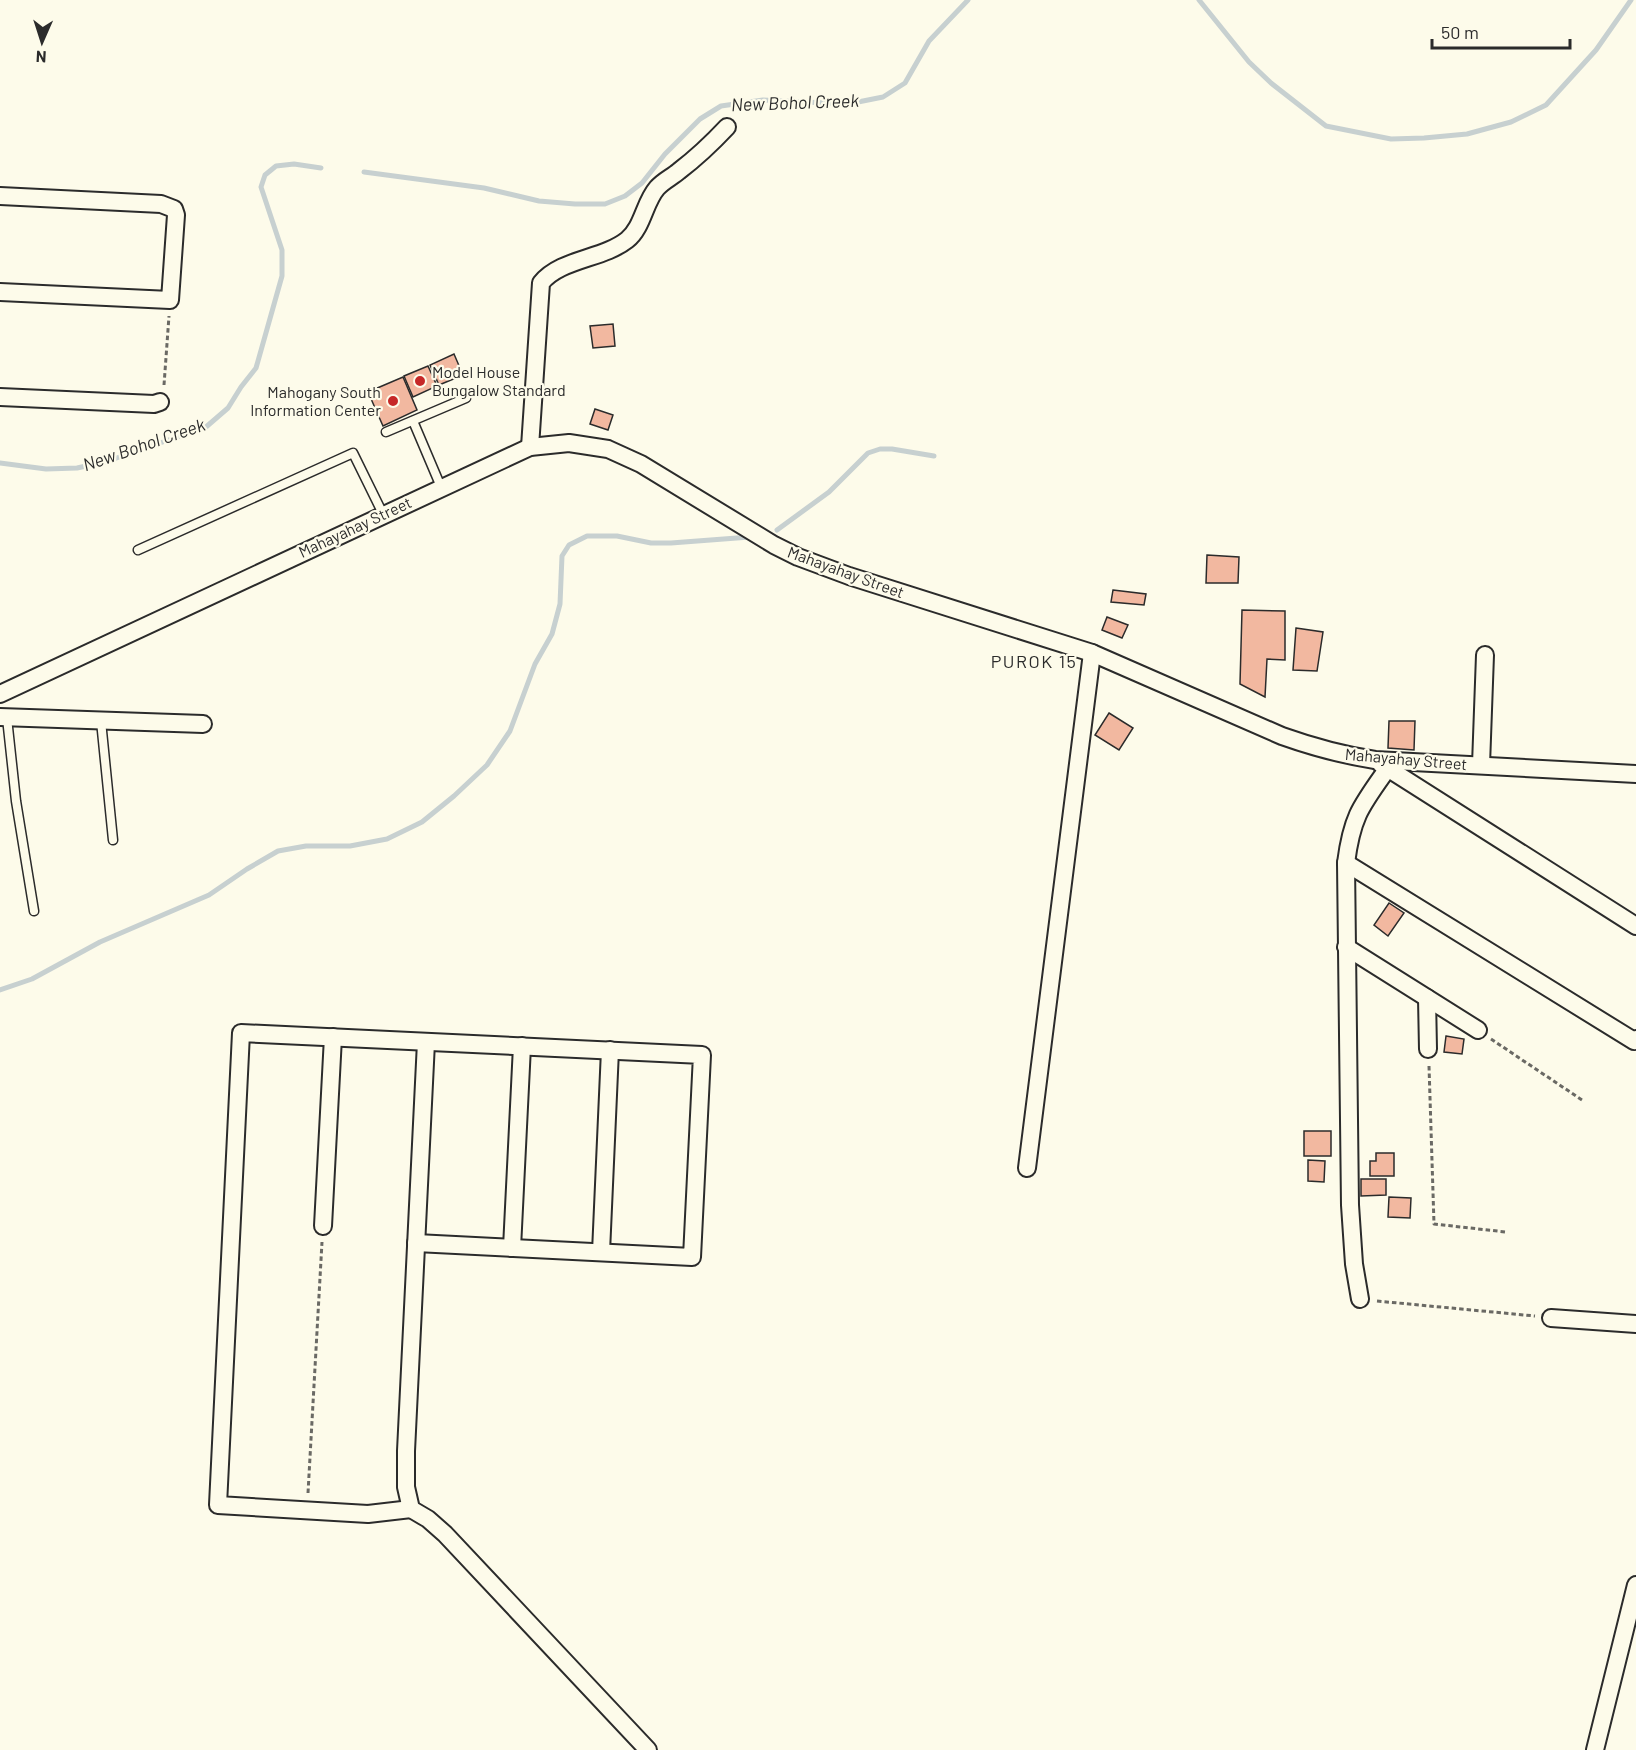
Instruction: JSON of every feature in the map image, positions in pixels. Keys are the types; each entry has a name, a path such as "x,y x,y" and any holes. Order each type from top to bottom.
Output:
{"street":[{"path":"530,447 541,283 554,272 615,247 629,238 637,227 649,198 659,185 694,159 727,127"},
{"path":"0,195 168,206 174,209 176,215 170,300 0,292"},
{"path":"0,397 154,404 160,402"},
{"name":"Mahayahay Street","path":"0,694 530,447 569,443 608,449 641,464 774,545 798,557 849,576 1092,653 1282,736 1346,756 1382,764 1481,765 1636,774"},
{"path":"1027,1168 1092,653"},
{"path":"1481,765 1485,655"},
{"path":"3,718 203,724"},
{"path":"1360,1299 1351,1237 1346,863 1349,839 1356,816 1382,764 1636,927"},
{"path":"1346,863 1634,1041 1636,1039"},
{"path":"1346,947 1478,1030"},
{"path":"1427,998 1428,1049"},
{"path":"416,1243 692,1257 702,1055 241,1033 218,1505 369,1514 411,1509 428,1519 445,1534 648,1750"},
{"path":"323,1226 333,1037"},
{"path":"411,1509 405,1472 426,1042"},
{"path":"512,1248 522,1046"},
{"path":"601,1252 610,1050"},
{"path":"1551,1318 1636,1324"},
{"path":"1595,1750 1636,1585"}],"lane":[{"path":"386,432 466,398"},
{"path":"413,421 441,487"},
{"path":"138,550 353,453 383,514"},
{"path":"3,718 22,851 34,911"},
{"path":"101,721 113,840"}],"path":[{"path":"160,402 163,395 170,300"},
{"path":"1478,1030 1582,1100"},
{"path":"1428,1049 1434,1224 1506,1232"},
{"path":"307,1510 323,1226"},
{"path":"1360,1299 1551,1318"}],"building":[{"path":"613,324 615,346 593,348 590,326"},
{"path":"454,354 463,375 439,385 430,365"},
{"name":"Model House Bungalow Standard","path":"428,366 437,386 413,397 404,376"},
{"path":"403,377 417,410 383,426 368,392"},
{"path":"595,409 613,415 608,430 590,424"},
{"path":"1207,555 1239,557 1238,583 1206,583"},
{"path":"1113,590 1146,594 1144,605 1111,602"},
{"path":"1242,610 1285,611 1285,660 1267,659 1265,697 1240,684"},
{"path":"1107,617 1128,625 1122,638 1102,630"},
{"path":"1296,628 1323,632 1317,671 1293,670"},
{"path":"1109,713 1133,728 1119,750 1095,735"},
{"path":"1389,721 1415,721 1414,750 1388,748"},
{"path":"1389,903 1404,913 1388,936 1374,925"},
{"path":"1446,1036 1464,1039 1462,1054 1444,1052"},
{"path":"1304,1131 1331,1131 1331,1156 1304,1156"},
{"path":"1376,1153 1394,1153 1394,1176 1370,1176 1370,1161 1376,1161"},
{"path":"1308,1160 1325,1161 1324,1182 1308,1181"},
{"path":"1361,1179 1386,1179 1386,1195 1361,1196"},
{"path":"1389,1197 1411,1198 1410,1218 1388,1217"}],"waterway":[{"name":"New Bohol Creek","path":"364,172 484,188 539,201 605,204 625,196 642,183 665,154 700,119 721,106 763,100 848,104 883,97 905,83 929,41 968,0"},
{"name":"New Bohol Creek","path":"1199,0 1249,62 1271,83 1326,126 1391,139 1467,134 1511,122 1546,105 1596,50 1631,0"},
{"name":"New Bohol Creek","path":"0,463 46,469 77,468 105,462 206,427 228,408 256,368 282,276 282,250 261,187 265,175 276,166 294,164 321,168"},
{"path":"777,530 829,492 868,453 880,449 892,449 934,456"},
{"path":"0,990 32,979 100,942 209,895 278,851 306,846 350,846 387,839 422,822 487,765 510,731 535,664 552,634 560,604 562,556 569,545 587,536 617,536 651,543 750,537"}],"place":[{"name":"Model House Bungalow Standard","path":"420,381"},
{"name":"Mahogany South Information Center","path":"393,401"}],"district":[{"name":"PUROK 15","path":"1034,662"}]}
